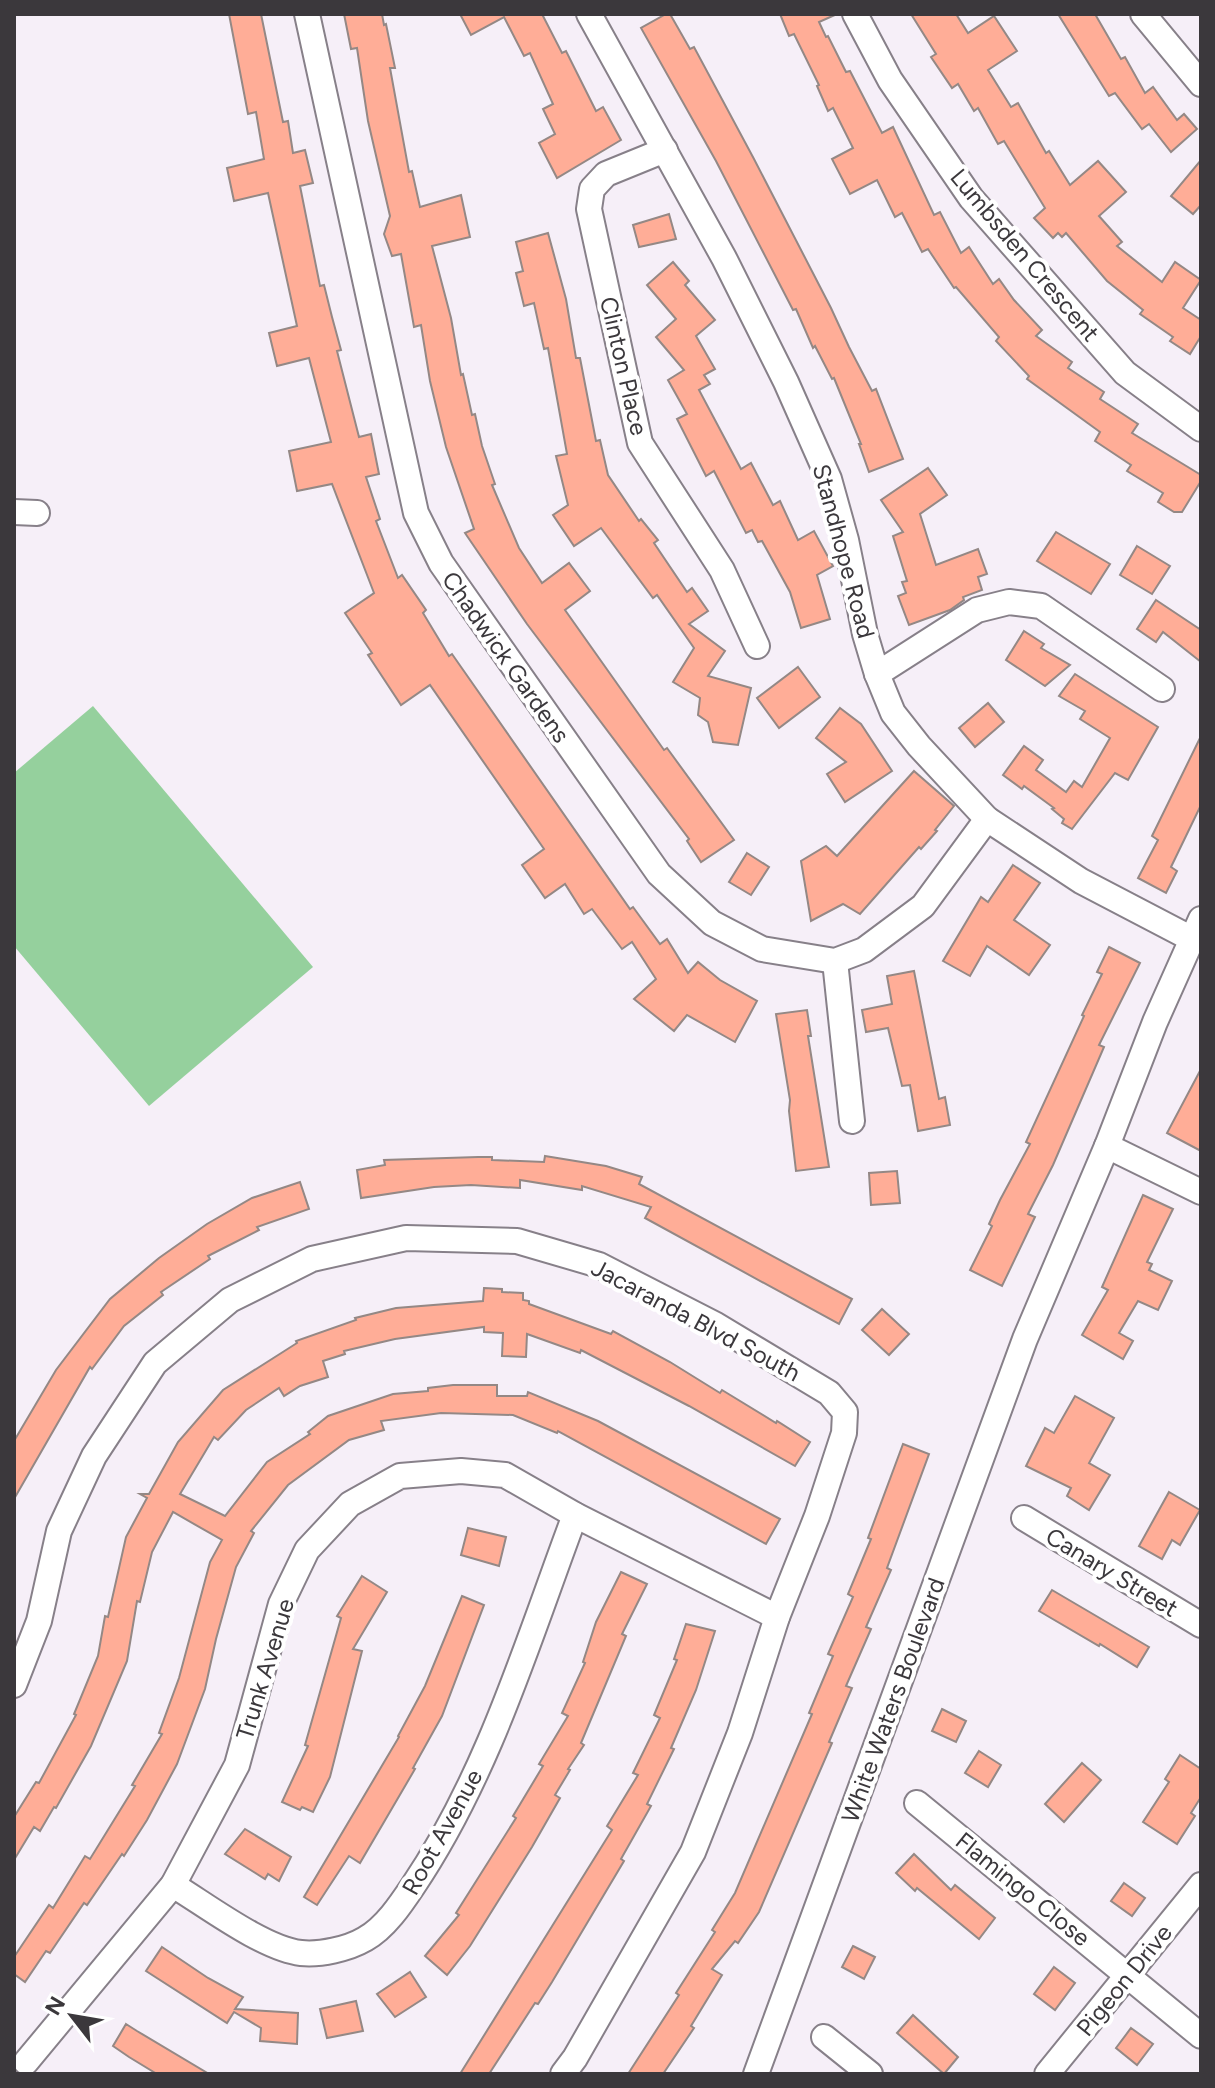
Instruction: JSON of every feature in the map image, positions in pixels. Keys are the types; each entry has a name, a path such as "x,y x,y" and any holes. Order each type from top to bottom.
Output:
{"street":[{"name":"Chadwick Gardens","path":"307,14 416,513 441,563 659,874 712,923 762,949 835,961"},
{"name":"Standhope Road","path":"589,14 665,150 779,368 829,479 877,674 893,713 987,819 1081,881 1197,929"},
{"name":"Lumbsden Crescent","path":"855,14 890,80 971,198 1125,373 1201,429"},
{"path":"1143,14 1201,84"},
{"name":"Clinton Place","path":"665,150 606,174 592,189 589,209 640,443 722,570 757,646"},
{"path":"877,674 977,610 1009,602 1041,606 1162,689"},
{"path":"852,1121 835,961 864,950 923,906 987,819"},
{"name":"White Waters Boulevard","path":"756,2074 1030,1327 1107,1146 1155,1022 1197,929"},
{"path":"1107,1146 1201,1192"},
{"name":"Jacaranda Blvd South","path":"14,1685 39,1621 59,1531 94,1456 155,1363 230,1300 312,1259 406,1238 517,1241 599,1265 716,1325 829,1393 845,1412 844,1433 817,1516 777,1617 740,1733 693,1852 563,2074"},
{"name":"Trunk Avenue","path":"28,2063 173,1885 237,1765 281,1604 307,1550 350,1504 400,1476 461,1471 505,1475 575,1515 777,1617"},
{"name":"Root Avenue","path":"173,1885 264,1940 301,1953 338,1950 367,1939 397,1910 461,1808 493,1736 575,1515"},
{"name":"Canary Street","path":"1024,1518 1201,1625"},
{"name":"Flamingo Close","path":"917,1803 1201,2036"},
{"name":"Pigeon Drive","path":"1047,2074 1201,1885"},
{"path":"824,2037 870,2074"}],"green space":[{"path":"93,706 313,967 149,1106 14,946 14,773"}],"building":[{"path":"229,14 261,14 283,122 288,121 293,153 305,150 313,183 300,186 320,286 324,285 341,350 337,351 359,437 371,434 379,474 366,477 380,519 376,521 398,578 402,575 426,610 423,613 449,656 452,654 630,909 633,907 660,944 667,939 688,973 698,962 720,980 757,1001 735,1042 687,1015 674,1031 634,999 656,979 632,942 622,949 592,909 584,914 565,884 545,898 522,865 544,849 430,685 401,705 345,613 374,593 332,484 297,491 289,451 331,442 309,358 277,366 269,333 297,326 268,193 234,201 227,168 264,159 256,112 248,114"},
{"path":"344,14 382,14 386,24 395,68 390,68 409,172 412,171 420,207 461,195 470,237 432,246 451,318 461,375 495,484 492,485 519,548 542,583 569,563 590,591 565,610 664,750 667,748 734,840 701,862 687,841 689,839 527,624 465,533 474,529 446,447 430,381 421,325 414,327 401,254 392,256 384,234 390,216 368,121 357,48 351,49"},
{"path":"460,14 542,14 562,53 566,51 596,111 603,107 621,140 557,178 539,143 555,134 543,109 553,104 530,53 524,56 504,17 471,35"},
{"path":"670,14 690,49 694,47 754,159 872,391 876,389 903,459 869,472 834,378 815,346 813,348 796,309 793,310 716,161 641,28"},
{"path":"780,14 837,14 819,22 826,37 846,72 850,71 882,133 893,127 934,215 940,212 961,253 969,247 993,284 999,279 1042,330 1036,336 1072,362 1068,368 1104,392 1100,399 1138,424 1132,433 1201,475 1201,481 1182,512 1174,512 1158,502 1163,493 1127,471 1131,465 1095,441 1100,432 1027,379 1029,376 996,341 999,337 954,288 928,249 922,252 902,213 895,217 877,180 850,194 832,159 853,148 833,108 828,111 794,34 789,36"},
{"path":"911,14 956,14 968,33 994,16 1017,51 988,70 1011,107 1018,103 1046,153 1049,151 1070,185 1098,161 1126,192 1099,216 1122,242 1117,246 1162,282 1175,262 1201,280 1183,308 1201,320 1201,336 1190,354 1170,341 1173,337 1140,314 1143,310 1107,281 1066,233 1062,237 1058,233 1053,238 1034,218 1045,208 1004,141 998,144 978,108 974,111 958,84 952,88 931,57 936,54"},
{"path":"1058,14 1095,14 1145,93 1153,87 1177,120 1184,114 1197,129 1171,152 1149,124 1142,129 1115,93 1109,96"},
{"path":"1201,160 1201,205 1193,214 1171,196"},
{"path":"669,214 676,239 639,247 633,225"},
{"path":"548,233 566,299 576,358 580,358 596,441 600,440 608,475 639,521 641,519 658,540 654,543 687,592 692,588 708,611 689,624 725,651 708,676 751,688 738,745 713,742 708,722 698,715 700,698 673,682 694,648 657,595 653,598 601,528 574,546 553,515 568,505 556,456 567,454 548,348 544,349 534,303 524,306 516,273 523,271 516,242"},
{"path":"673,262 689,281 685,285 715,320 696,336 715,369 704,375 710,384 699,390 741,469 751,463 773,505 780,501 798,540 814,531 833,566 817,575 830,619 801,628 790,592 762,541 758,542 752,530 746,533 714,471 706,476 677,419 687,414 668,380 684,370 656,337 676,319 647,285"},
{"path":"928,468 947,495 920,514 936,565 978,549 987,574 978,577 982,590 963,597 964,600 950,610 909,625 898,596 906,593 902,582 907,581 893,536 903,532 881,500"},
{"path":"1056,532 1110,564 1091,594 1037,561"},
{"path":"1137,546 1170,566 1152,594 1120,575"},
{"path":"1156,600 1201,630 1201,662 1163,632 1156,642 1137,629"},
{"path":"1024,631 1044,644 1041,648 1070,665 1045,686 1006,660"},
{"path":"798,667 820,697 779,728 757,698"},
{"path":"1075,674 1158,727 1128,780 1115,773 1072,829 1062,823 1064,819 1054,808 1003,775 1024,746 1043,760 1036,770 1066,792 1074,781 1082,787 1110,738 1080,719 1085,711 1059,696"},
{"path":"988,703 1004,722 975,747 959,728"},
{"path":"840,708 861,724 892,771 845,802 827,774 846,762 816,738"},
{"path":"1201,736 1201,805 1171,867 1177,871 1166,893 1138,878 1158,840 1152,836"},
{"path":"914,771 954,806 937,831 860,914 843,904 811,921 801,861 826,846 837,856"},
{"path":"747,853 769,867 751,895 729,882"},
{"path":"1013,865 1040,883 1014,920 1050,945 1029,975 987,946 970,976 943,961 981,897 988,902"},
{"path":"1109,947 1140,963 1099,1045 1104,1047 1053,1165 1028,1214 1035,1217 1002,1286 970,1270 992,1226 989,1224 1000,1200 1030,1144 1026,1142 1102,974 1097,972"},
{"path":"914,971 939,1099 945,1097 950,1125 918,1131 910,1085 902,1086 888,1028 866,1032 862,1010 892,1004 887,976"},
{"path":"807,1010 811,1036 808,1036 829,1167 796,1171 790,1100 776,1014"},
{"path":"1201,1069 1201,1151 1167,1133"},
{"path":"545,1156 606,1166 642,1177 639,1184 852,1299 839,1324 645,1218 651,1207 582,1186 582,1190 520,1180 520,1188 471,1185 434,1187 361,1198 357,1170 385,1165 384,1160 492,1157 492,1160 544,1162"},
{"path":"897,1171 900,1203 871,1205 869,1173"},
{"path":"300,1182 309,1209 257,1227 259,1230 208,1256 210,1259 161,1292 163,1295 124,1326 92,1369 90,1367 14,1499 14,1441 56,1370 110,1299 159,1258 207,1224 252,1198"},
{"path":"1143,1195 1173,1209 1147,1262 1152,1264 1149,1270 1172,1281 1158,1310 1138,1301 1119,1333 1133,1341 1123,1359 1082,1335 1108,1290 1102,1287"},
{"path":"484,1288 523,1293 523,1300 529,1301 529,1304 611,1334 613,1331 810,1442 795,1466 581,1350 580,1353 527,1334 526,1357 502,1356 503,1333 484,1332 484,1327 395,1339 344,1351 345,1354 323,1361 328,1377 300,1386 284,1396 279,1388 246,1410 218,1440 214,1437 180,1494 225,1516 267,1462 310,1434 308,1432 328,1416 393,1394 453,1385 497,1385 497,1396 527,1396 528,1392 598,1421 780,1519 766,1544 558,1431 513,1415 441,1413 381,1421 384,1430 349,1440 288,1485 251,1531 254,1533 236,1567 205,1689 177,1764 124,1856 122,1854 87,1905 84,1903 50,1953 46,1951 25,1982 14,1974 14,1957 49,1905 53,1908 85,1856 90,1859 135,1786 132,1785 162,1734 159,1733 179,1678 210,1562 222,1540 173,1512 152,1552 140,1602 137,1601 127,1661 91,1746 56,1808 40,1831 34,1827 14,1860 14,1817 36,1782 39,1783 76,1715 98,1656 126,1537 147,1498 140,1494 149,1494 178,1442 223,1390 296,1341 355,1318 396,1308 483,1301"},
{"path":"882,1309 909,1334 889,1355 862,1330"},
{"path":"1075,1396 1114,1418 1089,1463 1110,1475 1089,1510 1067,1496 1071,1488 1026,1466 1045,1428 1054,1433"},
{"path":"903,1444 929,1454 887,1568 891,1570 866,1627 871,1629 846,1686 852,1688 829,1742 832,1743 759,1912 738,1943 735,1941 712,1969 722,1975 691,2026 694,2028 663,2074 628,2074 679,1995 676,1993 715,1932 712,1930 735,1893 812,1714 809,1713 833,1656 828,1654 853,1597 848,1594 871,1539 868,1538"},
{"path":"1169,1492 1200,1510 1180,1545 1172,1540 1162,1559 1139,1546"},
{"path":"468,1528 506,1537 499,1566 461,1555"},
{"path":"621,1572 647,1584 622,1634 626,1636 581,1743 584,1745 568,1769 555,1795 560,1798 532,1847 470,1946 447,1975 425,1956 459,1915 456,1913 516,1818 513,1816 543,1766 539,1764 568,1716 562,1713 585,1663 596,1622"},
{"path":"362,1576 387,1592 353,1649 362,1651 330,1777 313,1812 302,1807 300,1810 282,1802 308,1746 305,1745 341,1618 337,1616"},
{"path":"1052,1590 1149,1647 1137,1667 1039,1611"},
{"path":"462,1596 484,1605 442,1716 360,1863 349,1856 317,1905 304,1897 399,1737 425,1686"},
{"path":"686,1624 715,1631 696,1690 671,1748 674,1749 647,1804 651,1806 621,1859 624,1861 552,1982 489,2074 460,2074 612,1830 607,1826 638,1775 633,1773 660,1718 654,1715 677,1660 674,1659"},
{"path":"942,1709 966,1721 956,1742 932,1731"},
{"path":"979,1751 1001,1765 988,1787 965,1773"},
{"path":"1180,1755 1201,1769 1201,1797 1191,1813 1195,1816 1177,1844 1143,1822 1169,1782 1165,1779"},
{"path":"1082,1763 1101,1780 1064,1822 1045,1804"},
{"path":"245,1829 291,1857 279,1881 268,1874 265,1879 225,1854"},
{"path":"914,1854 951,1890 955,1885 995,1918 979,1939 896,1873"},
{"path":"1124,1883 1145,1898 1132,1916 1111,1901"},
{"path":"853,1946 875,1957 864,1979 842,1967"},
{"path":"162,1947 243,1997 235,2009 298,2013 297,2044 260,2041 261,2028 234,2012 227,2023 146,1971"},
{"path":"1054,1967 1075,1983 1055,2010 1034,1994"},
{"path":"410,1972 426,1997 395,2017 377,1994"},
{"path":"356,2001 363,2031 327,2038 320,2009"},
{"path":"913,2015 958,2057 944,2074 897,2033"},
{"path":"126,2024 209,2074 157,2074 113,2046"},
{"path":"1131,2028 1153,2044 1137,2065 1116,2048"}]}
